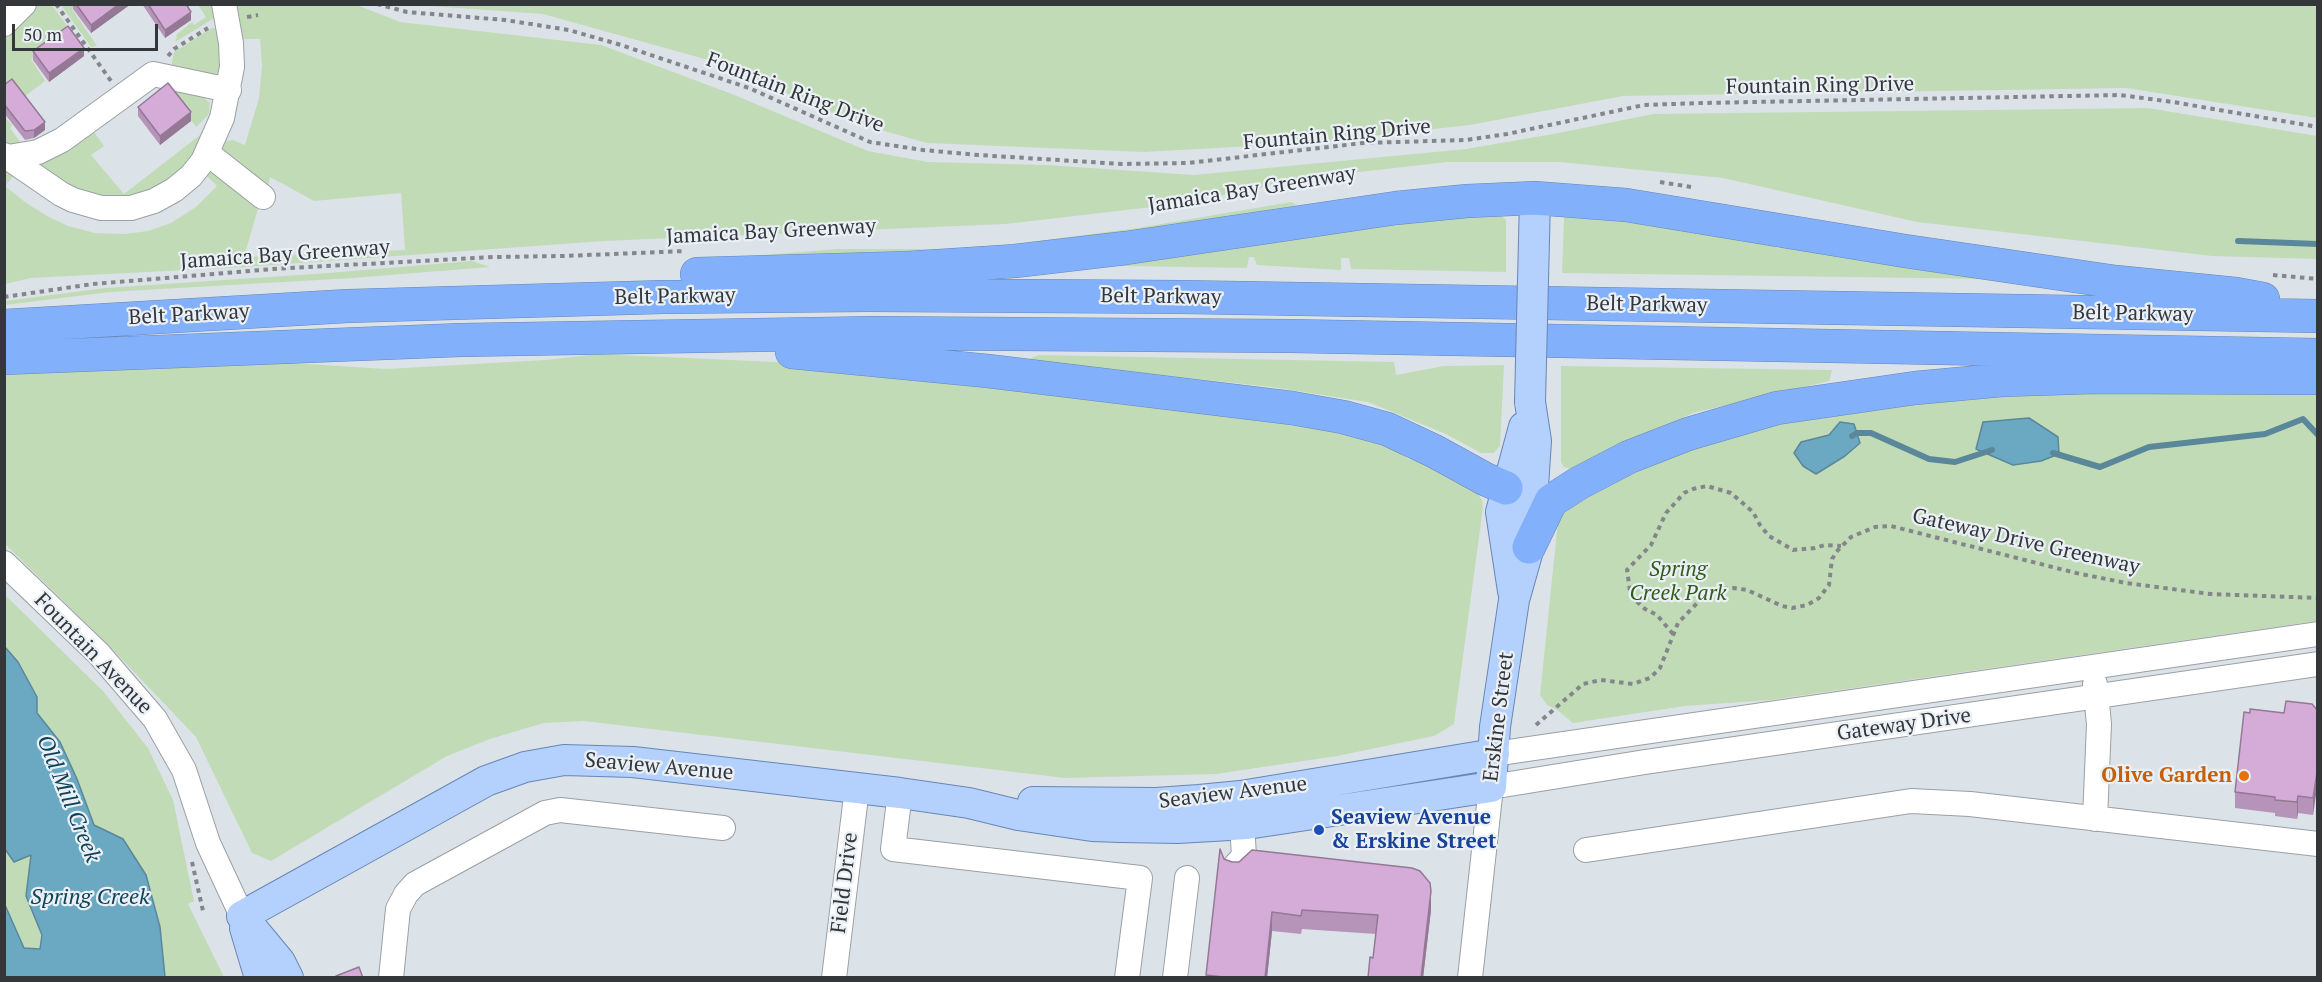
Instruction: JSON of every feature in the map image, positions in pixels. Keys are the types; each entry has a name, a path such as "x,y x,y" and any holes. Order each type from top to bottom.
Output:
{"highway":[{"path":"348,306 533,279 908,268 1025,260 1396,208 1467,201 1535,198 1626,206 1905,251 2116,282 2236,294 2318,309"},
{"name":"Belt Parkway","path":"4,326 348,306 663,297 1053,295 2318,316"},
{"name":"Belt Parkway","path":"4,358 461,340 875,333 1083,333 2318,355"},
{"path":"672,336 813,354 999,373 1335,415 1387,429 1506,488"},
{"path":"1529,547 1551,501 1579,483 1629,457 1688,434 1777,408 1903,390 2002,380 2096,377 2318,378"}],"main road":[{"name":"Erskine Street","path":"1491,787 1496,727 1514,600 1529,547 1536,441 1530,402 1535,198"},
{"name":"Erskine Street","path":"1514,600 1501,512 1530,402"},
{"name":"Seaview Avenue","path":"969,803 1156,803 1199,800 1241,796 1494,754"},
{"name":"Seaview Avenue","path":"242,916 486,782 506,773 564,760 611,760 900,793 969,803 1018,815 1092,826 1178,828 1242,824 1491,787"},
{"name":"Fountain Avenue","path":"242,916 261,978"},
{"name":"Fountain Avenue","path":"242,916 280,962 288,978"}],"street":[{"path":"4,24 24,4"},
{"path":"6,156 73,200 101,208 120,209 143,205 174,190 191,176 207,153 222,118 232,55 220,14"},
{"path":"6,156 46,149 62,140 153,74 228,90"},
{"path":"207,153 263,197"},
{"name":"Fountain Avenue","path":"4,563 99,654 155,719 184,770 208,843 242,916"},
{"name":"Gateway Drive","path":"1494,754 2318,634"},
{"name":"Gateway Drive","path":"1491,787 1645,762 2318,664"},
{"path":"2092,667 2099,724 2095,819"},
{"name":"Erskine Street","path":"1470,978 1491,787"},
{"name":"Field Drive","path":"834,978 857,788"},
{"path":"900,793 893,849 1140,878 1127,978"},
{"path":"1586,850 1911,801 1970,804 2318,844"},
{"path":"391,978 398,909 406,894 415,884 545,813 560,810 723,828"},
{"path":"1242,824 1242,864"},
{"path":"1175,978 1187,878"}],"path":[{"path":"56,4 122,96"},
{"name":"Fountain Ring Drive","path":"377,4 408,12 505,20 569,30 749,88 870,142 978,155 1122,164 1188,163 1363,143 1466,140 1507,134 1644,105 1702,103 2120,95 2318,127"},
{"path":"153,74 174,49 220,14"},
{"name":"Jamaica Bay Greenway","path":"4,297 93,284 273,269 493,257 694,251"},
{"name":"Gateway Drive Greenway","path":"1672,634 1658,615 1645,609 1633,598 1627,570 1651,545 1666,513 1684,493 1707,486 1731,493 1753,512 1769,536 1793,550 1825,545 1841,546 1851,537 1863,531 1875,527 1891,526 2076,573 2126,583 2210,594 2318,598"},
{"path":"1546,718 1582,684 1601,680 1633,684 1650,678 1660,668 1678,623 1705,595 1721,589 1747,590 1782,606 1792,608 1807,605 1820,598 1828,585 1832,559 1841,546"},
{"path":"190,854 203,911"}],"green space":[{"path":"35,5 52,5 85,51 83,52 69,32 31,59 45,81 23,98 5,92 4,31"},
{"path":"61,5 77,5 72,9 97,46 91,47"},
{"path":"198,5 217,5 216,17 175,42 176,35 192,22 194,25 206,17"},
{"path":"234,5 357,5 400,22 601,45 732,94 868,151 928,162 1047,165 1194,175 1466,149 1653,114 2148,108 2317,136 2317,259 2212,256 1917,222 1723,178 1559,162 1448,162 1315,177 1178,204 1006,224 604,241 245,267 31,278 5,284 5,186 47,216 68,226 95,233 125,234 148,231 171,223 196,207 217,186 204,173 211,173 259,205 244,257 405,250 401,193 314,201 270,177 268,187 222,150 226,141 233,140 245,145 259,98 262,65 260,39 240,39"},
{"path":"416,5 2317,5 2317,118 2126,88 1623,96 1470,125 1310,143 1143,152 927,143 852,122 719,63 543,14"},
{"path":"212,28 216,28 220,35 222,64 218,73 206,78 171,67 174,52"},
{"path":"168,89 201,95 210,103 209,114 196,127"},
{"path":"4,116 12,125 10,128 23,146 5,143"},
{"path":"92,129 104,146 91,155 124,194 200,135 206,136 179,177 124,201 97,198 65,185 33,160"},
{"path":"5,166 17,172 5,186"},
{"path":"1291,202 1297,205 1170,227 996,246 1138,228"},
{"path":"1572,213 1761,240 1780,249 1781,244 1990,279 1562,273 1564,218"},
{"path":"1501,215 1506,220 1506,272 1351,269 1349,258 1341,258 1341,270 1257,265 1254,257 1249,257 1247,268 1059,265 1387,220"},
{"path":"836,249 973,249 937,253 729,258"},
{"path":"472,261 490,267 353,278 110,292 5,305 5,301 105,288"},
{"path":"598,354 821,364 1318,423 1393,447 1408,459 1429,464 1477,493 1482,500 1483,507 1454,724 1434,736 1337,756 1216,774 1065,778 584,721 544,723 490,739 447,756 271,861 252,853 196,737 113,650 5,544 5,375 247,360 386,369 545,360"},
{"path":"1039,355 1394,362 1396,375 1444,366 1504,365 1500,446 1494,453 1481,453 1446,434 1368,402 1271,387 1029,359"},
{"path":"1561,366 1832,370 1829,381 1693,413 1571,469 1564,467 1561,462"},
{"name":"Spring Creek Park","path":"2317,388 2317,621 1770,700 1685,706 1573,723 1556,709 1547,705 1540,695 1558,521 1560,521 1562,504 1733,428 1966,392"},
{"path":"4,594 103,691 148,748 173,800 194,901 188,904 224,977 5,977"}],"water":[{"path":"2029,418 2058,437 2059,454 2041,461 2013,465 1976,449 1983,422"},
{"path":"1840,422 1854,424 1860,443 1845,456 1816,474 1803,466 1794,453 1801,442 1829,435"},
{"name":"Spring Creek","path":"5,647 18,662 37,697 37,713 60,742 94,825 123,839 146,875 160,927 165,977 5,977 5,905 24,948 40,949 42,935 26,896 31,855 14,862 5,849"}],"building":[{"path":"76,4 119,4 91,25"},
{"path":"148,4 186,4 191,12 165,30"},
{"path":"68,26 84,48 49,73 33,51"},
{"path":"12,79 45,122 34,130 25,131 4,104 4,85"},
{"path":"168,83 191,112 160,136 138,107"},
{"path":"2286,701 2312,704 2318,711 2318,766 2313,798 2298,796 2297,802 2235,792 2244,712 2250,713 2250,709 2284,713"},
{"path":"1220,849 1224,859 1232,862 1239,862 1252,850 1412,868 1420,871 1430,883 1431,891 1421,978 1368,978 1370,957 1373,958 1378,915 1302,910 1301,916 1272,912 1265,978 1206,975"},
{"path":"359,967 363,978 337,978 336,976"}],"waterway":[{"path":"2238,241 2318,244"},
{"path":"2053,453 2100,467 2149,447 2265,434 2303,419 2318,435"},
{"path":"1852,436 1857,433 1871,433 1929,459 1955,462 1992,450"}],"place":[{"name":"Olive Garden","path":"2244,776"},
{"name":"Seaview Avenue & Erskine Street","path":"1319,830"}],"water label":[{"name":"Old Mill Creek","path":"68,799"}]}
